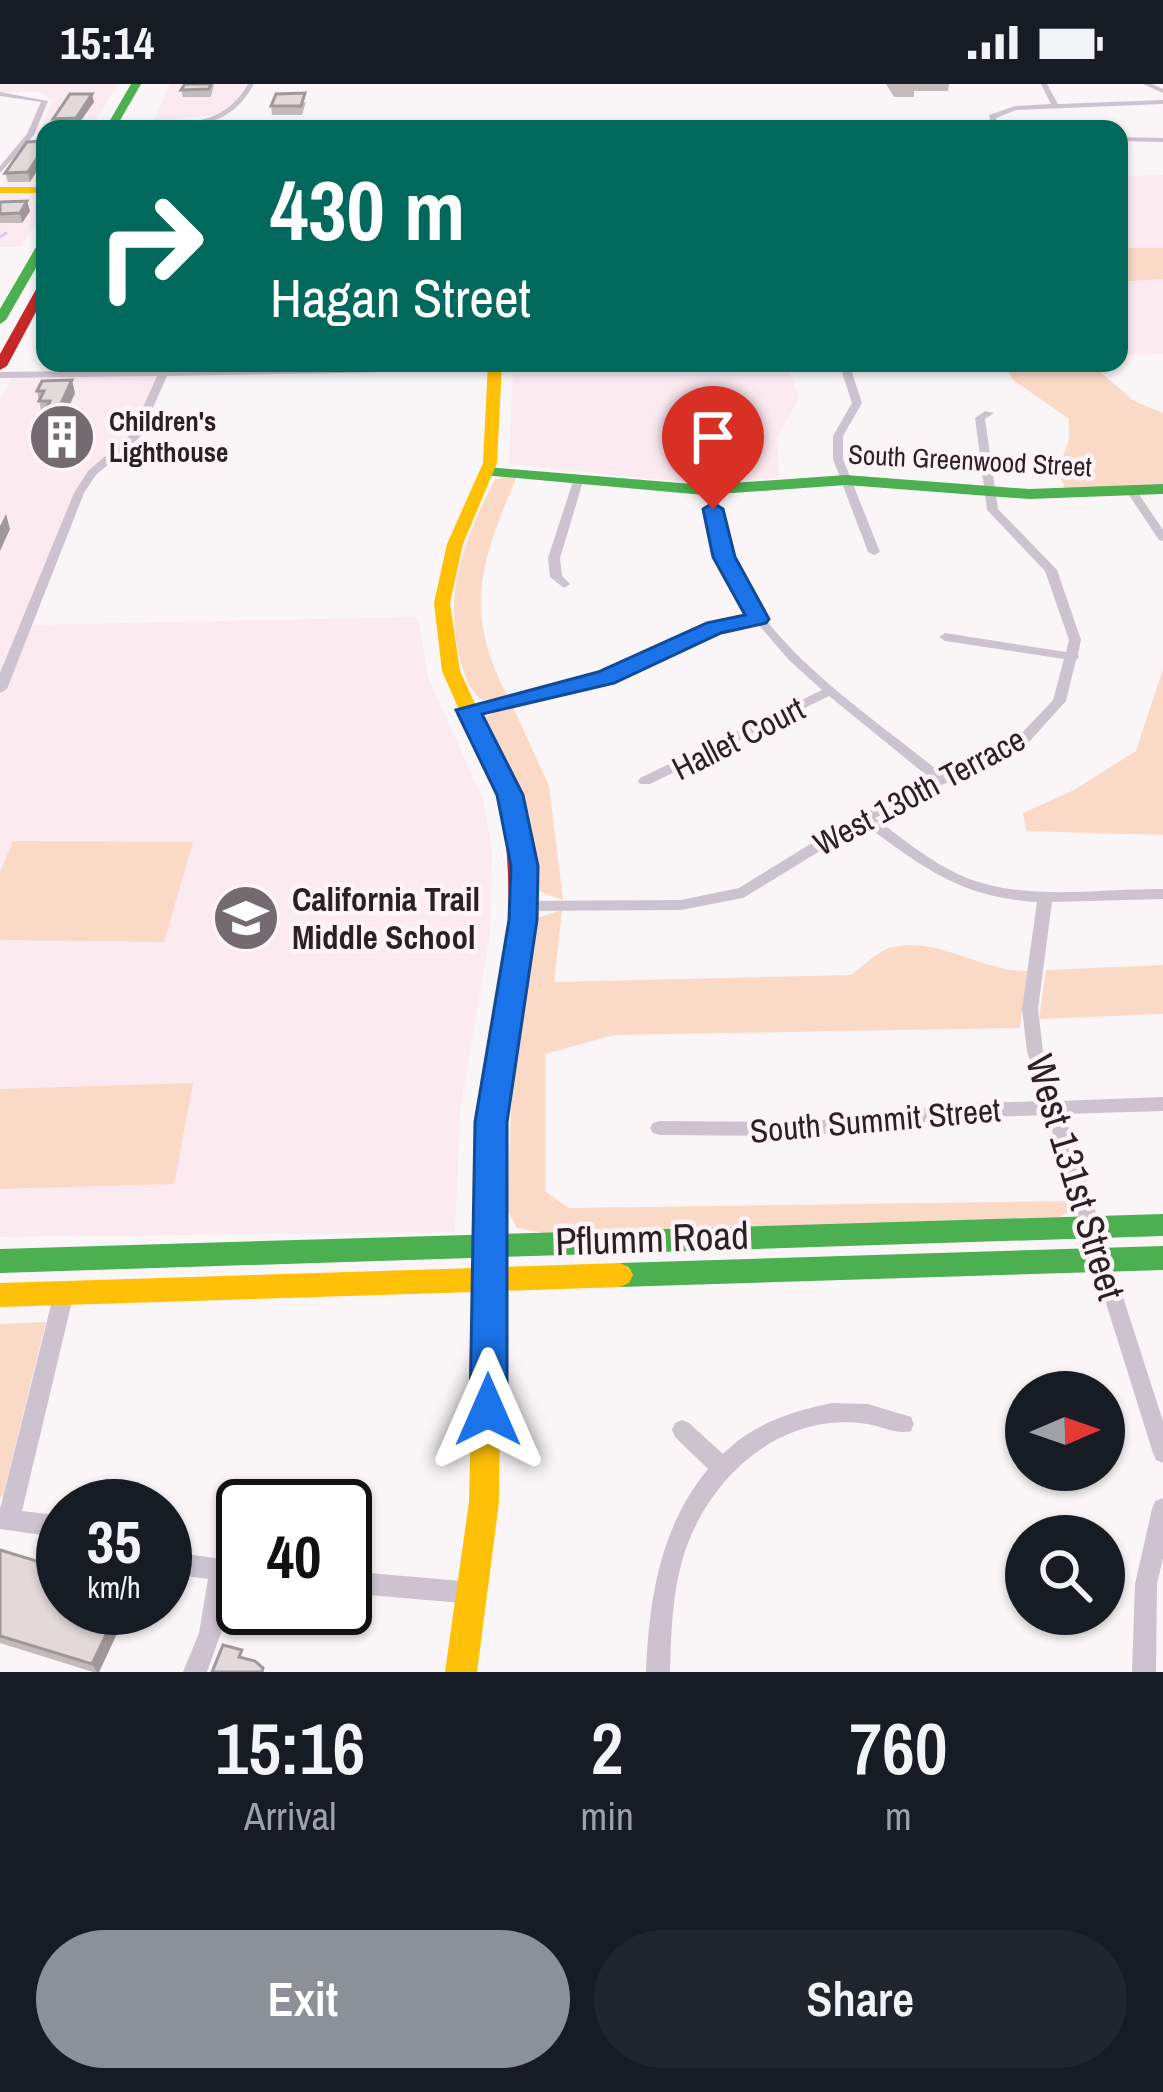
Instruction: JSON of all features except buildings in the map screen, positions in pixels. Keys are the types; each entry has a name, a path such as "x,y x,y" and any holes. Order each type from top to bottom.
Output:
{"main road":[{"path":"126,120 136,84"},
{"path":"129,120 153,84"},
{"path":"0,190 36,189"},
{"path":"0,320 36,258"},
{"path":"0,371 36,301"},
{"path":"461,1672 484,1502 495,1080 524,906 524,866 513,807 451,671 442,603 454,544 487,472 496,430 495,372"},
{"name":"South Greenwood Street","path":"487,472 712,490 846,480 992,492 1163,489"},
{"name":"Pflumm Road","path":"0,1261 1163,1225"},
{"name":"Pflumm Road","path":"0,1295 1163,1258"}],"street":[{"path":"199,120 220,118 239,109 251,84"},
{"path":"1045,84 1056,107"},
{"path":"1146,84 1163,92"},
{"path":"0,94 45,101 37,120"},
{"path":"991,120 1004,110 1163,102"},
{"path":"0,171 36,121"},
{"path":"1128,139 1163,140"},
{"path":"0,371 36,371"},
{"path":"82,372 205,372"},
{"path":"847,372 856,403 837,446 874,551"},
{"path":"2,682 79,493 92,472 141,428 164,373"},
{"path":"945,637 1073,657 1073,629 1051,570 996,516 979,435 980,418 989,412"},
{"path":"564,584 556,577 554,558 579,478"},
{"path":"712,490 724,557 758,619 830,691 942,781"},
{"path":"1132,492 1163,538"},
{"path":"468,710 606,678 715,627 758,619"},
{"name":"West 130th Terrace","path":"524,906 681,905 722,899 752,888 864,817 1003,753 1042,724 1067,684 1073,657"},
{"name":"Hallet Court","path":"645,782 830,691"},
{"path":"864,817 959,881 1009,895 1163,893"},
{"name":"West 131st Street","path":"1046,897 1030,1009 1035,1051 1163,1453"},
{"name":"South Summit Street","path":"659,1128 805,1129 956,1111 1163,1104"},
{"path":"36,1523 4,1519 64,1293"},
{"path":"658,1672 665,1589 675,1547 692,1510 723,1468 752,1443 810,1414 862,1410 904,1424"},
{"path":"682,1430 723,1468"},
{"path":"1144,1672 1142,1621 1156,1569 1163,1509"},
{"path":"372,1584 474,1593"},
{"path":"195,1672 216,1616"}],"shaded area":[{"path":"0,84 118,84 96,120 44,120 53,99 36,92 0,92"},
{"path":"170,84 246,84 229,113 154,120"},
{"path":"36,136 36,186 2,186 16,159"},
{"path":"1163,175 1163,354 1128,355 1128,176"},
{"path":"36,193 36,222 21,247 0,247 0,194"},
{"path":"1128,248 1163,248 1163,279 1128,281"},
{"path":"513,372 789,372 799,398 777,438 779,478 693,483 509,464"},
{"path":"1009,372 1100,372 1134,401 1163,413 1163,484 1066,491 1058,471 1069,439 1069,419 1013,380"},
{"path":"163,373 141,427 92,473 0,691 0,399 13,375"},
{"path":"517,476 494,534 482,586 485,637 508,697 482,700 469,684 458,650 456,583 467,541 495,479"},
{"name":"California Trail Middle School","path":"418,617 428,677 483,799 492,851 490,934 460,1111 455,1232 0,1237 0,697 29,625"},
{"path":"1163,669 1163,835 1026,831 1023,813 1074,790 1136,751"},
{"path":"512,705 549,786 563,900 538,891 521,790 486,717"},
{"path":"13,841 193,842 164,942 0,940 0,872"},
{"path":"562,910 554,982 851,975 884,950 907,945 1027,971 1020,1028 614,1035 545,1054 545,1191 569,1208 1073,1201 1072,1210 1059,1217 545,1233 517,1228 507,1210 513,1065 537,918"},
{"path":"1163,965 1163,1014 1039,1019 1046,970"},
{"path":"193,1083 174,1184 0,1189 0,1089"},
{"path":"46,1322 3,1495 0,1499 0,1324"}],"waterway":[{"path":"0,237 6,233"}],"traffic: fast":[{"path":"115,120 136,84"},
{"path":"0,320 36,258"},
{"path":"487,472 704,490 846,480 1029,494 1163,489"},
{"path":"0,1261 1163,1225"},
{"path":"620,1275 1163,1258"}],"traffic: slow":[{"path":"0,190 36,190"},
{"path":"495,372 490,463 455,544 442,603 451,671 512,807"},
{"path":"461,1672 484,1502 490,1171"},
{"path":"0,1295 620,1275"}],"traffic: jam":[{"path":"0,366 36,300"},
{"path":"490,1171 520,901 512,807"}],"place":[{"name":"Children's Lighthouse","path":"62,437"},
{"name":"California Trail Middle School","path":"246,918"}],"route":[{"path":"488,1410 491,1122 523,920 524,866 510,795 468,710 606,678 715,627 758,619 724,557 713,509"}]}
